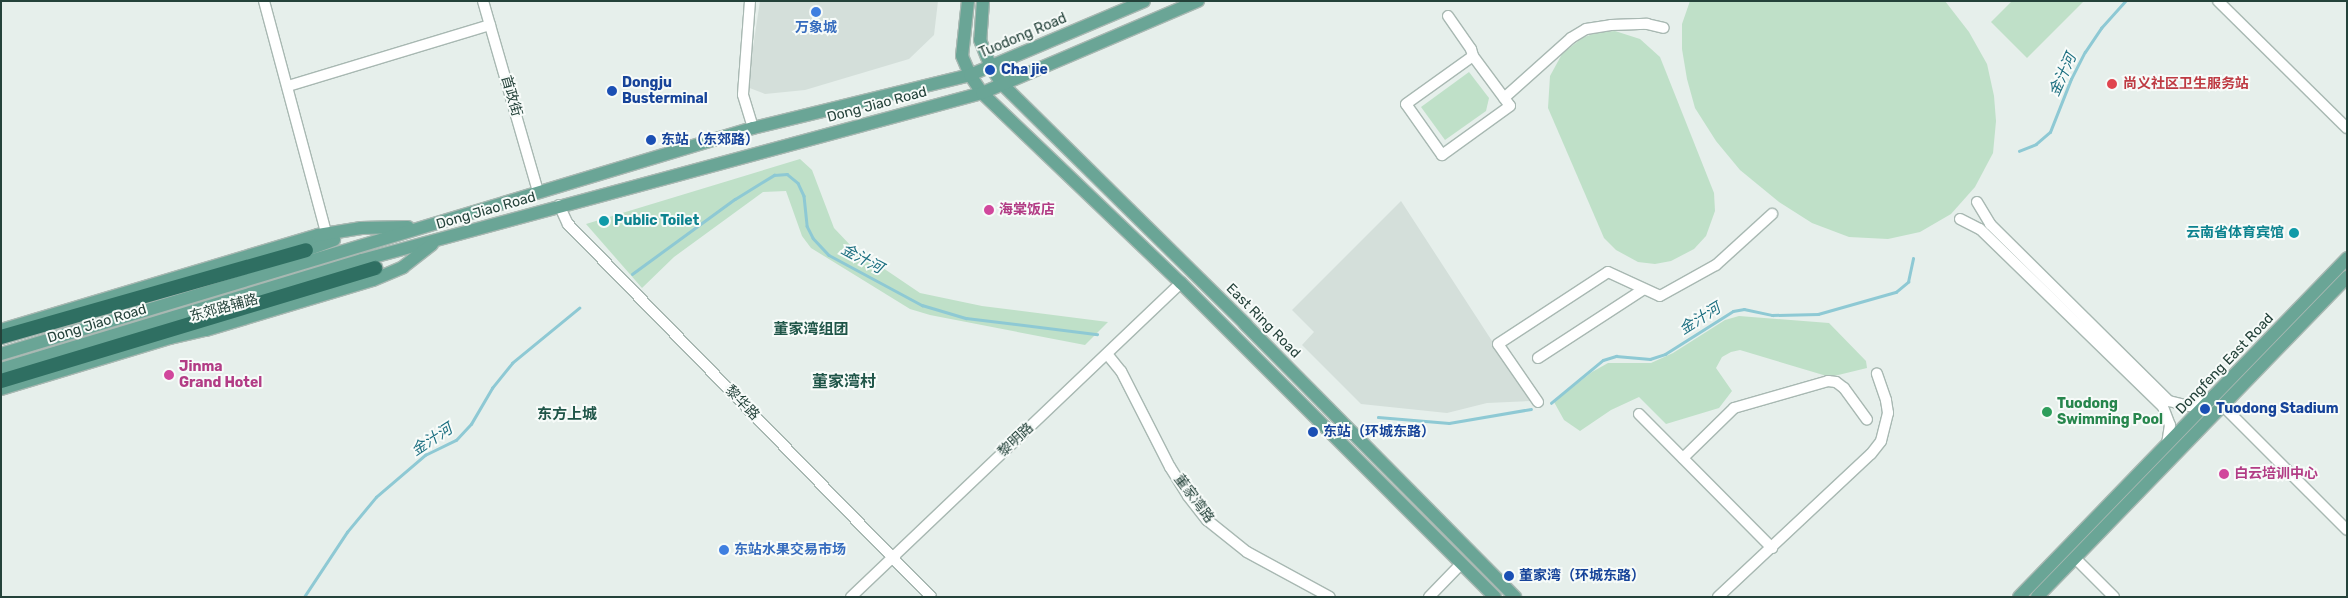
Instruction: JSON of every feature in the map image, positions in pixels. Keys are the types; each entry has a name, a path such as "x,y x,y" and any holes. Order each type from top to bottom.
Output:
{"highway":[{"path":"1,337 306,250"},
{"path":"1,381 375,268"}],"main road":[{"path":"968,1 962,56 970,75 982,93 1180,283 1495,597"},
{"name":"East Ring Road","path":"983,1 980,40 991,67 1002,84 1246,324 1515,597"},
{"name":"Tuodong Road","path":"970,75 1144,1"},
{"path":"982,93 1198,1"},
{"name":"Dong Jiao Road","path":"7,352 753,128 970,75"},
{"name":"Dong Jiao Road","path":"1,369 362,260 982,93"},
{"path":"1,330 326,233 361,228 417,227 440,222"},
{"path":"306,250 335,240 440,222"},
{"path":"375,268 380,269 389,266 446,238"},
{"name":"东郊路辅路","path":"1,389 373,280 395,271 432,244 446,238"},
{"name":"Dongfeng East Road","path":"2037,597 2225,398 2347,258"},
{"name":"Dongfeng East Road","path":"2019,597 2211,400 2225,398 2347,277"}],"street":[{"path":"264,1 326,233"},
{"name":"首政街","path":"483,1 538,191"},
{"path":"750,1 743,95 753,128"},
{"path":"2218,1 2347,128"},
{"path":"1448,16 1471,49 1473,56 1510,106 1442,155 1406,104 1473,56"},
{"path":"1504,98 1571,38 1586,29 1611,25 1647,24 1664,28"},
{"path":"288,86 490,25"},
{"path":"1977,202 1990,224 2169,401 2189,406 2211,400"},
{"name":"黎华路","path":"559,206 568,224 930,597"},
{"path":"1538,402 1498,344 1608,272 1660,296 1716,265 1772,214"},
{"path":"1960,219 1980,229 2163,407 2170,426 2167,445"},
{"name":"黎明路","path":"851,597 1180,283"},
{"path":"1538,358 1644,288"},
{"name":"董家湾路","path":"1107,354 1121,371 1170,467 1188,496 1207,520 1232,542 1247,552 1330,597"},
{"path":"1718,597 1872,454 1881,441 1888,413 1886,400 1877,374"},
{"path":"1683,458 1734,408 1828,381 1836,382 1844,388 1867,420"},
{"path":"2225,398 2347,530"},
{"path":"1639,414 1772,548"},
{"path":"2075,558 2114,597"},
{"path":"1429,597 1462,563"}],"shaded area":[{"path":"760,1 938,1 934,35 909,59 805,90 765,94 747,87"},
{"path":"1401,201 1531,401 1487,403 1447,413 1361,404 1302,345 1314,332 1292,310"}],"green space":[{"path":"1690,1 1945,1 1969,32 1987,64 1994,96 1996,121 1993,153 1975,187 1951,214 1920,232 1888,239 1849,237 1812,223 1779,202 1740,170 1716,141 1695,108 1687,79 1682,49 1682,24"},
{"path":"2012,1 2084,1 2027,58 1991,22"},
{"path":"1615,31 1640,39 1660,57 1714,193 1715,211 1706,236 1694,249 1671,261 1655,264 1638,262 1616,250 1604,238 1548,108 1550,76 1562,54 1582,38 1598,32"},
{"path":"1469,72 1489,98 1486,111 1445,140 1421,107"},
{"path":"800,159 812,170 834,228 852,247 920,293 982,306 1108,322 1085,345 930,315 910,309 811,248 802,236 786,191 763,192 674,257 642,288 586,224"},
{"path":"1739,316 1829,323 1866,361 1867,368 1830,377 1740,350 1731,352 1722,357 1716,368 1732,391 1719,408 1666,424 1639,397 1611,410 1580,431 1564,420 1554,402 1592,372 1608,363 1651,363 1673,353 1725,320"}],"waterway":[{"name":"金汁河","path":"2019,151 2036,144 2050,132 2071,79 2085,52 2101,28 2125,1"},
{"name":"金汁河","path":"632,274 735,199 774,175 787,174 798,183 804,196 807,226 813,238 829,255 922,305 966,318 1097,334"},
{"name":"金汁河","path":"1551,403 1603,360 1616,356 1650,359 1665,354 1733,311 1744,309 1772,315 1818,314 1896,292 1908,282 1913,259"},
{"name":"金汁河","path":"304,597 347,532 376,497 425,455 456,440 471,424 492,388 512,363 579,308"},
{"name":"金汁河","path":"1378,417 1449,423 1531,409"}],"place":[{"name":"万象城","path":"816,12"},
{"name":"Cha jie","path":"990,70"},
{"name":"尚义社区卫生服务站","path":"2112,84"},
{"name":"Dongju Busterminal","path":"612,91"},
{"name":"东站（东郊路）","path":"651,140"},
{"name":"海棠饭店","path":"989,210"},
{"name":"Public Toilet","path":"604,221"},
{"name":"云南省体育宾馆","path":"2294,233"},
{"name":"Jinma Grand Hotel","path":"169,375"},
{"name":"Tuodong Stadium","path":"2205,409"},
{"name":"Tuodong Swimming Pool","path":"2047,412"},
{"name":"东站（环城东路）","path":"1313,432"},
{"name":"白云培训中心","path":"2224,474"},
{"name":"东站水果交易市场","path":"724,550"},
{"name":"董家湾（环城东路）","path":"1509,576"}],"district":[{"name":"董家湾组团","path":"811,330"},
{"name":"董家湾村","path":"844,382"},
{"name":"东方上城","path":"567,415"}]}
